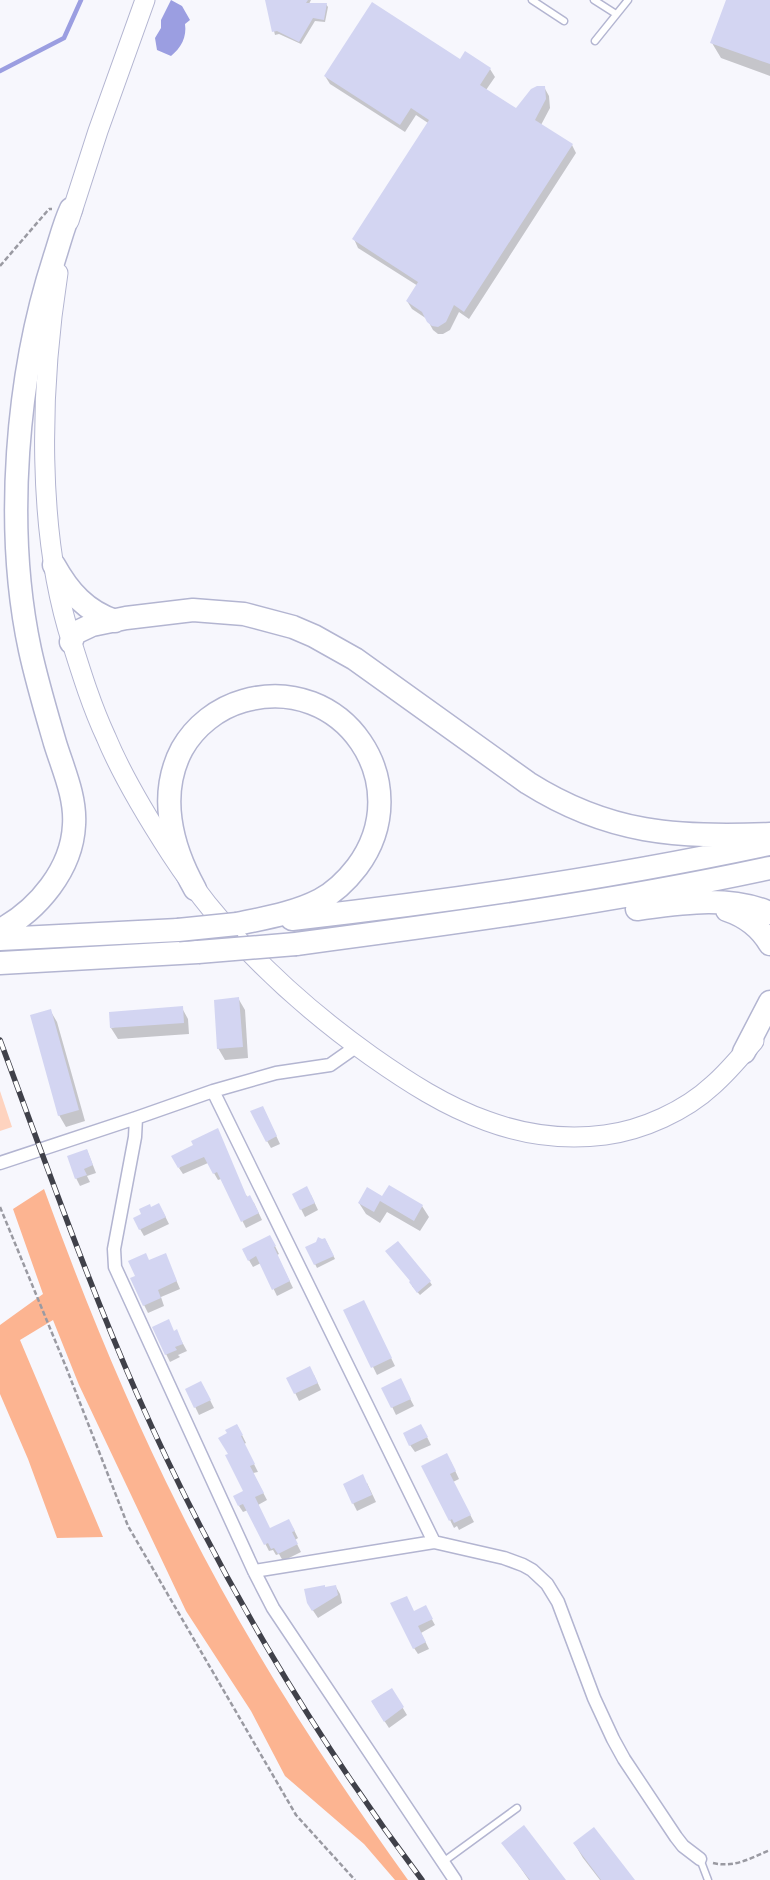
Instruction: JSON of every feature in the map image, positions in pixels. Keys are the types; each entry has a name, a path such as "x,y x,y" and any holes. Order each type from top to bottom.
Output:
{"highway":[{"path":"0,930 28,911 50,887 69,851 74,825 72,796 41,696 30,649 22,607 16,554 18,466 22,412 30,353 47,282 71,210"},
{"path":"54,565 72,593 80,601 97,613 115,620"},
{"path":"71,642 75,633 115,620 157,613 193,610 244,614 293,627 314,636 355,659 528,783 546,795 586,814 609,822 655,832 717,835 770,834"},
{"path":"196,889 176,848 170,818 170,785 173,771 184,746 202,724 224,708 237,702 252,698 275,696 313,703 340,719 362,742 370,755 379,785 380,816 370,846 353,873 341,885 311,904 274,919"},
{"path":"0,939 178,930 425,904 560,884 691,861 770,844"},
{"path":"0,963 198,952 296,944 467,922 686,886 770,868"},
{"path":"467,922 570,918 684,903 730,903 770,913"},
{"path":"684,903 702,904 739,915 759,930 770,944"},
{"path":"744,1052 770,1002"}],"main road":[{"path":"145,0 71,210 58,276 48,375 46,476 54,565 60,602 71,642 105,737 127,782 172,856 218,917 270,973 307,1008 416,1087 472,1115 518,1130 555,1136 608,1135 628,1130 671,1113 712,1087 770,1024"}],"street":[{"path":"0,1163 136,1118 213,1090 276,1073 330,1065 357,1046"},
{"path":"213,1090 434,1542"},
{"path":"136,1118 135,1136 114,1249 115,1267 254,1571 273,1608 454,1880"},
{"path":"254,1571 434,1542 514,1561 532,1570 547,1584 558,1602 594,1698 620,1752 676,1837 691,1853 700,1859"}],"lane":[{"path":"532,0 564,21"},
{"path":"594,0 616,14"},
{"path":"595,41 628,0"},
{"path":"443,1862 517,1808"},
{"path":"700,1859 708,1880"}],"path":[{"path":"0,266 49,209 71,210"},
{"path":"0,1207 66,1367 128,1526 296,1815 354,1880"},
{"path":"700,1859 715,1864 731,1865 742,1863 770,1850"}],"shaded area":[{"path":"0,1091 12,1127 0,1131"},
{"path":"44,1189 91,1312 125,1393 181,1512 206,1560 259,1654 316,1746 408,1880 395,1880 364,1844 285,1776 251,1711 186,1611 79,1385 53,1320 20,1340 103,1537 57,1538 28,1459 0,1394 0,1325 43,1294 13,1209"}],"water":[{"path":"171,0 182,6 190,20 185,24 182,42 171,56 157,50 155,38 161,28 161,20"}],"building":[{"path":"265,0 308,0 306,3 327,3 324,20 313,18 299,42 277,31 272,32"},
{"path":"726,0 770,0 770,64 710,43"},
{"path":"372,2 460,59 465,51 491,68 480,85 516,108 531,89 537,86 545,86 546,99 535,120 573,144 464,312 454,305 446,322 438,327 432,326 427,322 422,312 406,301 418,282 352,239 429,120 411,108 400,125 324,76"},
{"path":"239,997 243,1047 217,1049 214,1000"},
{"path":"183,1006 184,1023 110,1028 109,1012"},
{"path":"51,1009 79,1110 58,1116 30,1015"},
{"path":"263,1106 277,1136 266,1142 250,1111"},
{"path":"218,1128 247,1197 250,1195 259,1213 241,1222 217,1172 213,1174 204,1157 178,1168 171,1156 193,1145 191,1141"},
{"path":"87,1149 93,1165 84,1169 87,1175 75,1179 67,1156"},
{"path":"389,1185 423,1205 414,1221 380,1201 374,1212 358,1203 367,1187 382,1196"},
{"path":"307,1186 315,1203 300,1210 292,1194"},
{"path":"159,1203 166,1217 139,1230 133,1218 141,1214 139,1209 150,1204 151,1207"},
{"path":"270,1235 290,1281 272,1290 256,1256 248,1261 242,1249"},
{"path":"318,1237 325,1238 334,1256 314,1265 305,1247 316,1242"},
{"path":"398,1241 431,1281 417,1293 410,1281 385,1251"},
{"path":"146,1253 149,1260 166,1253 177,1281 158,1290 161,1298 143,1306 130,1278 135,1276 128,1261"},
{"path":"364,1300 392,1358 371,1368 343,1310"},
{"path":"169,1319 174,1331 177,1329 183,1344 175,1347 177,1350 165,1355 152,1327"},
{"path":"310,1366 318,1383 294,1394 286,1378"},
{"path":"401,1378 411,1399 391,1408 381,1388"},
{"path":"201,1381 211,1400 194,1408 185,1389"},
{"path":"237,1424 255,1464 250,1466 264,1493 255,1497 270,1528 289,1519 295,1531 292,1532 298,1544 278,1554 274,1548 271,1549 268,1543 264,1545 243,1504 238,1506 233,1496 243,1491 225,1455 228,1454 218,1438 227,1433 225,1430"},
{"path":"421,1424 428,1437 409,1446 403,1433"},
{"path":"447,1453 456,1471 450,1474 471,1515 454,1523 452,1519 449,1521 421,1466"},
{"path":"363,1474 372,1495 352,1504 343,1484"},
{"path":"325,1585 325,1587 336,1585 338,1595 312,1611 307,1603 304,1589"},
{"path":"407,1596 414,1611 426,1605 433,1619 418,1626 426,1642 413,1649 390,1603"},
{"path":"392,1688 404,1707 384,1722 371,1701"},
{"path":"524,1825 566,1880 530,1880 501,1843"},
{"path":"594,1827 635,1880 601,1880 573,1843"}],"waterway":[{"path":"0,71 64,38 81,0"}],"railway":[{"path":"0,1040 66,1218 118,1350 166,1458 197,1521 302,1706 422,1880"}]}
